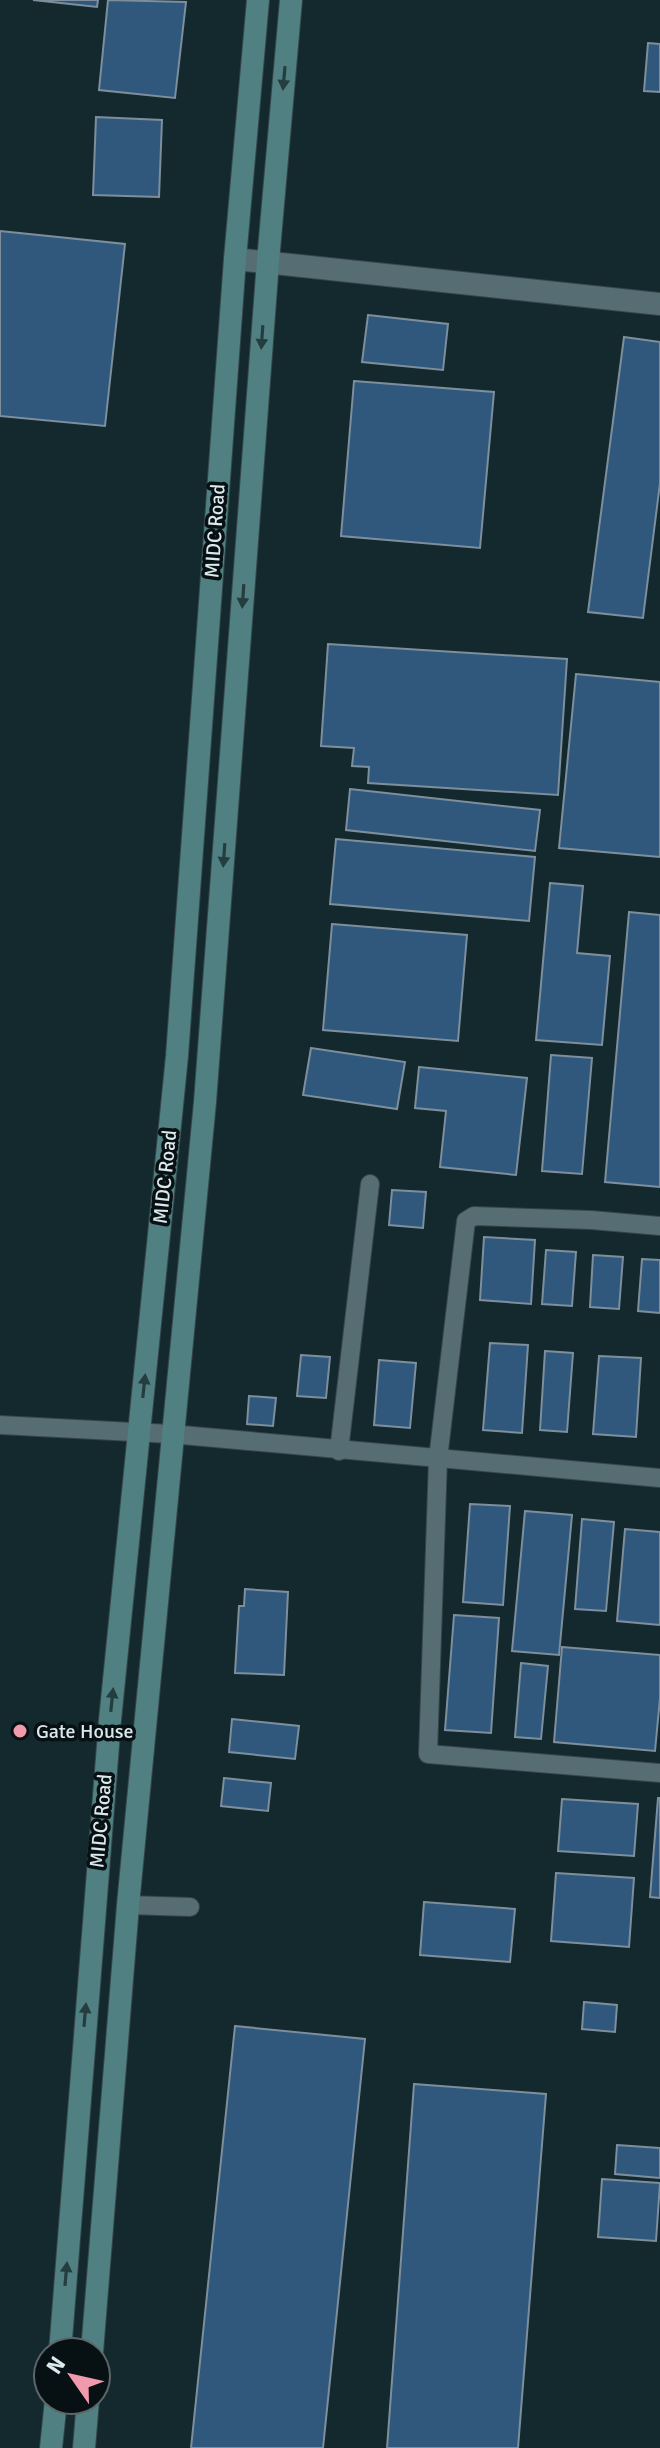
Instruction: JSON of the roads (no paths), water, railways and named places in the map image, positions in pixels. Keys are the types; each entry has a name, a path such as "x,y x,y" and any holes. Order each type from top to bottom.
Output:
{"main road":[{"name":"MIDC Road","path":"61,2336 108,1735 177,1056 235,259 258,0"},
{"name":"MIDC Road","path":"93,2336 128,1905 205,1102 268,261 291,0"},
{"path":"51,2448 54,2416"},
{"path":"84,2448 87,2416"}],"street":[{"path":"235,259 660,304"},
{"path":"339,1451 370,1184"},
{"path":"660,1226 474,1216 466,1221 438,1459 428,1754 660,1773"},
{"path":"0,1425 171,1434 660,1478"},
{"path":"128,1905 190,1907"}],"place":[{"name":"Gate House","path":"20,1731"}]}
